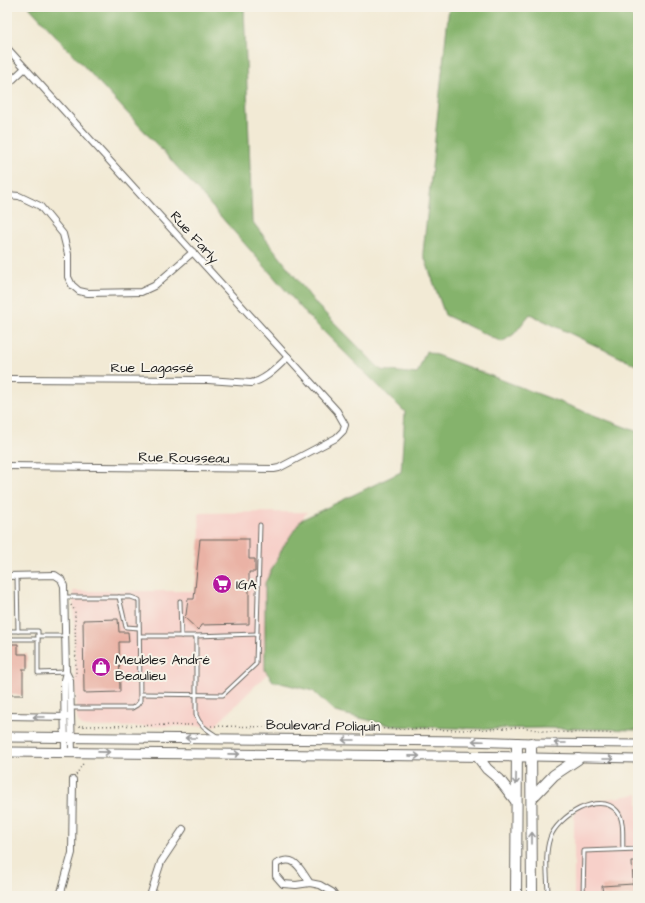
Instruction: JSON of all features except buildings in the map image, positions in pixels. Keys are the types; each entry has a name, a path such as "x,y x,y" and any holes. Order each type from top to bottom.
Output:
{"highway":[{"path":"516,896 517,743"},
{"path":"531,743 532,896"},
{"path":"478,757 487,769 499,779 516,801"},
{"path":"532,798 554,776 578,759"}],"main road":[{"name":"Boulevard Poliquin","path":"7,736 531,743"},
{"path":"7,752 532,757"}],"street":[{"name":"Rue Farly","path":"7,48 337,411 345,425"},
{"path":"7,85 24,68"},
{"path":"7,195 19,196 40,206 63,234 68,254 68,277 72,285 79,291 88,293 141,292 154,286 193,252"},
{"name":"Rue Lagassé","path":"7,379 208,380 251,382 257,381 266,376 288,357"},
{"name":"Rue Rousseau","path":"7,466 274,469 279,468 336,438 344,431 345,425"},
{"path":"7,576 55,575 61,579 64,586 66,672 64,680 64,717 69,737"},
{"path":"66,672 70,680 71,717 69,752"},
{"path":"7,716 71,717"},
{"name":"Boulevard Poliquin","path":"531,743 638,744"},
{"path":"532,757 638,759"},
{"path":"60,896 72,853 73,780"},
{"path":"150,896 161,862 183,830"},
{"path":"310,883 301,868 292,862 282,861 276,864 276,876 282,884 296,885 310,883 326,888 335,896"}],"lane":[{"path":"141,694 223,695 256,664 260,525"},
{"path":"16,576 18,631"},
{"path":"64,597 119,597 139,600 140,701 132,708 71,708"},
{"path":"119,597 126,627 140,628"},
{"path":"180,601 181,636"},
{"path":"7,631 38,631 38,673 66,672"},
{"path":"140,636 257,634"},
{"path":"7,638 13,640 65,636"},
{"path":"196,636 196,715 202,726 220,738"},
{"path":"548,896 547,852 550,837 556,826 575,810 588,805 605,804 617,810 621,817 623,849"},
{"path":"583,896 584,851 638,849"}],"path":[{"path":"64,597 75,611 76,678"},
{"name":"Boulevard Poliquin","path":"79,726 202,726 468,730 522,728 548,732 608,733 612,736"},
{"path":"73,780 84,762"}],"shaded area":[{"path":"307,512 283,547 265,583 265,670 267,674 215,726 82,726 78,721 76,713 73,591 195,591 200,539 199,513"},
{"path":"638,794 638,896 574,896 574,818 577,804"}],"green space":[{"path":"29,7 244,7 252,221 316,304 381,370 417,374 426,351 638,432 638,730 543,728 486,729 393,726 335,712 313,691 273,681 265,670 265,583 283,547 301,520 401,472 405,412 310,318 171,160"},
{"path":"449,7 620,7 638,21 638,366 530,314 514,334 502,342 445,315 423,253"}],"place":[{"name":"IGA","path":"222,584"},
{"name":"Meubles André Beaulieu","path":"101,667"}]}
